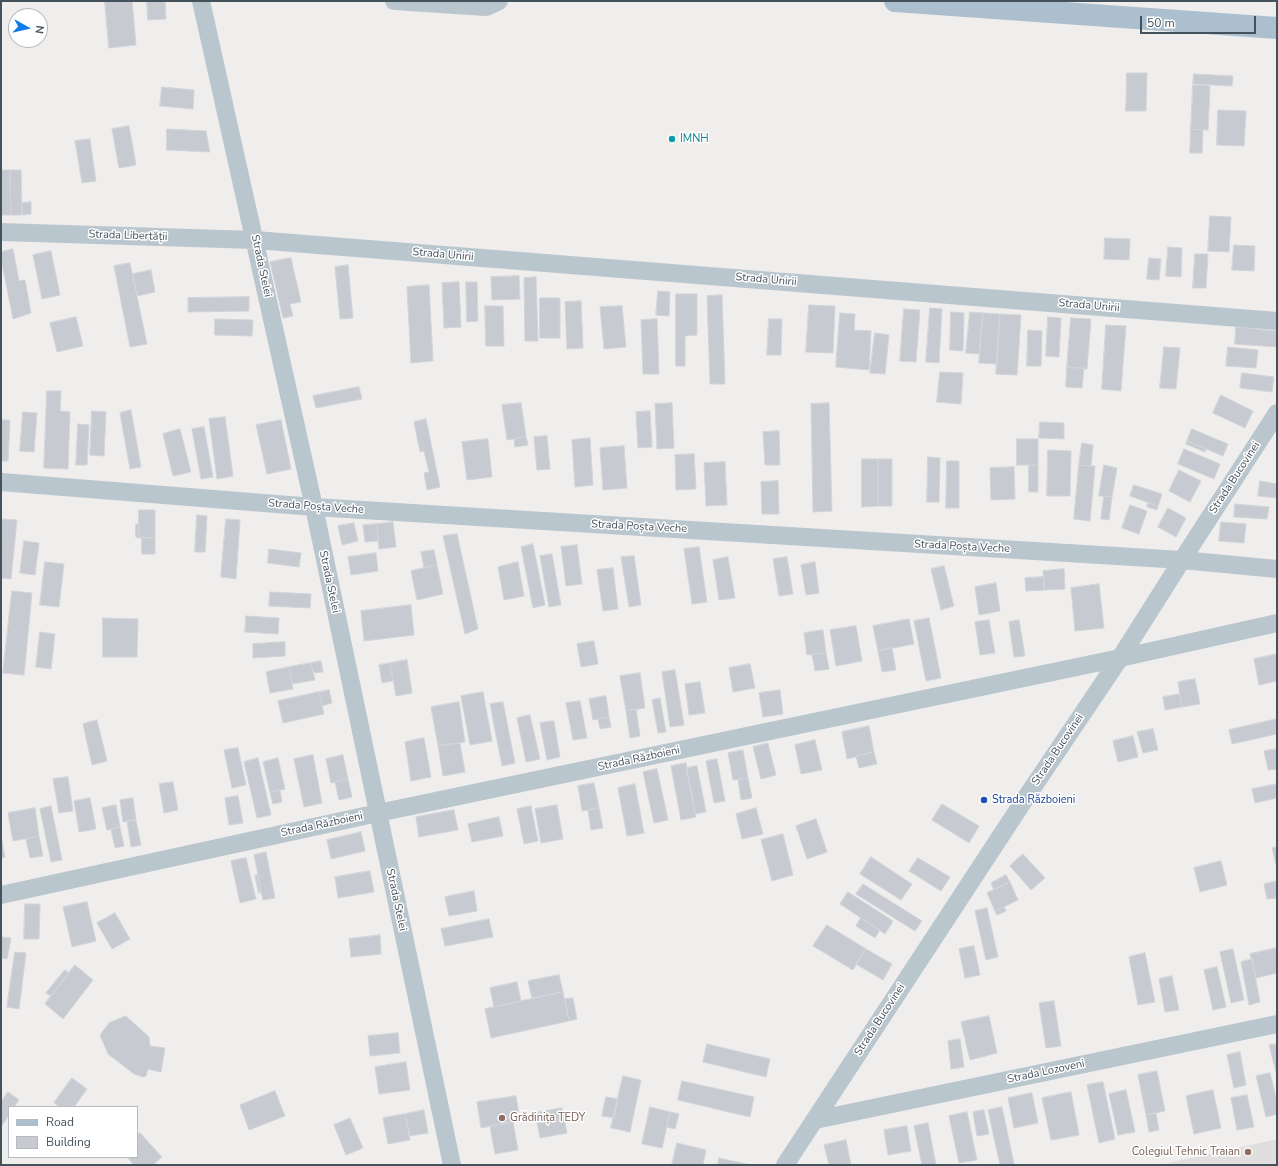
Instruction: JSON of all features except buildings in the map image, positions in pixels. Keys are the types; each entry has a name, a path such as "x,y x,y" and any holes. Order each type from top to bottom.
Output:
{"main road":[{"path":"895,1 957,3 1277,28"}],"street":[{"name":"Strada Stelei","path":"201,1 314,507 452,1165"},
{"path":"394,1 486,7 499,1"},
{"name":"Strada Libertății","path":"1,232 255,240"},
{"name":"Strada Unirii","path":"255,240 1277,321"},
{"name":"Strada Bucovinei","path":"785,1165 1024,799 1120,658 1277,413"},
{"name":"Strada Poșta Veche","path":"1,482 314,507 1182,560 1277,569"},
{"name":"Strada Războieni","path":"1,895 378,813 1120,658 1277,623"},
{"name":"Strada Lozoveni","path":"815,1120 1277,1024"}],"shaded area":[{"name":"Colegiul Tehnic Traian","path":"1277,1139 1277,1165 1160,1165"}],"place":[{"name":"IMNH","path":"672,139"},
{"name":"Strada Războieni","path":"984,800"},
{"name":"Grădinița TEDY","path":"502,1118"},
{"name":"Colegiul Tehnic Traian","path":"1248,1152"}]}
